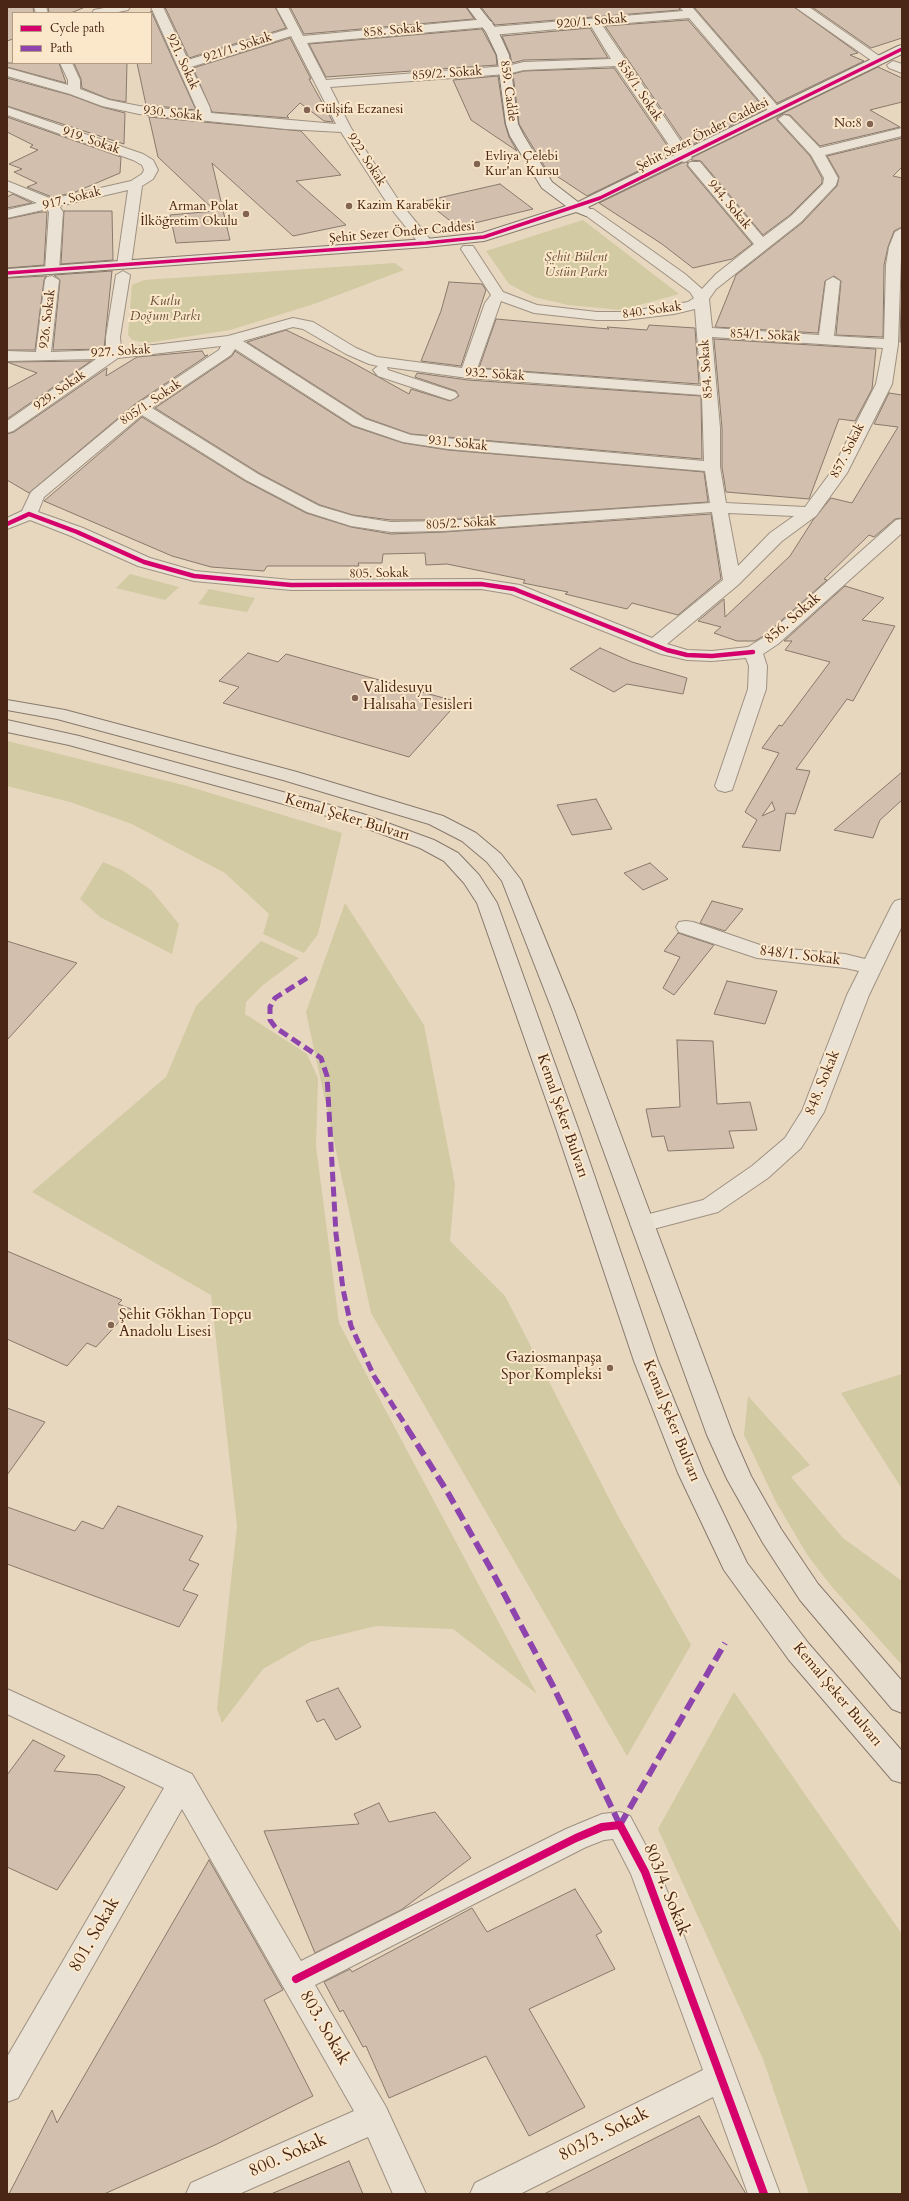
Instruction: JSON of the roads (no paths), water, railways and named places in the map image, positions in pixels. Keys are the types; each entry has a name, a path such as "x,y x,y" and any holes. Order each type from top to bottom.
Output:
{"main road":[{"name":"Kemal Şeker Bulvarı","path":"7,705 58,714 290,776 436,820 469,837 494,858 511,880 564,1012 720,1435 740,1479 772,1536 809,1592 902,1701"},
{"name":"Kemal Şeker Bulvarı","path":"7,726 72,740 356,818 427,844 451,857 472,879 487,903 567,1128 646,1361 691,1473 737,1570 799,1652 902,1771"}],"street":[{"path":"102,12 124,7"},
{"name":"921. Sokak","path":"157,7 183,66 204,108 205,113 202,116"},
{"name":"922. Sokak","path":"282,7 345,128 394,203 429,248"},
{"name":"859. Cadde","path":"473,7 489,27 502,50 507,70 512,124 517,136 547,185 583,210"},
{"path":"801,7 879,60 899,65"},
{"name":"920/1. Sokak","path":"489,27 594,22 689,10"},
{"name":"840. Sokak","path":"498,295 534,309 597,316 625,316 674,310 693,305 702,299 711,286 796,219 829,185 831,178 817,153 780,115 689,10"},
{"name":"858/1. Sokak","path":"594,22 619,62 690,161"},
{"name":"858. Sokak","path":"296,35 489,27"},
{"name":"921/1. Sokak","path":"183,66 296,35"},
{"name":"Şehit Sezer Önder Caddesi","path":"429,248 484,237 630,196 690,161 780,115 879,60 902,49"},
{"name":"859/2. Sokak","path":"322,84 507,70 524,66 619,62"},
{"path":"66,64 74,80 74,91"},
{"name":"Şehit Sezer Önder Caddesi","path":"780,115 899,65"},
{"name":"930. Sokak","path":"7,72 74,91 106,103 139,110 286,125 345,128"},
{"name":"919. Sokak","path":"7,111 82,139 138,156 148,163 151,170 148,176 136,184"},
{"path":"817,153 902,132"},
{"name":"944. Sokak","path":"690,161 763,246"},
{"path":"114,354 113,337 136,184"},
{"name":"917. Sokak","path":"7,214 136,184"},
{"path":"7,185 52,204"},
{"name":"926. Sokak","path":"43,357 52,275 56,212 52,204"},
{"path":"583,210 680,277 695,289 702,299"},
{"name":"Şehit Sezer Önder Caddesi","path":"7,283 52,275 429,248 468,249 488,246 583,210"},
{"name":"857. Sokak","path":"653,646 732,581 776,537 810,512 839,474 857,434 884,384 891,344 893,265 896,247 902,232"},
{"path":"468,249 498,295 492,303 468,373"},
{"name":"Şehit Sezer Önder Caddesi","path":"7,273 52,275"},
{"path":"826,340 833,280"},
{"name":"854. Sokak","path":"702,299 712,428 712,467 732,581"},
{"name":"932. Sokak","path":"233,340 293,322 308,325 351,351 374,361 468,373 708,391"},
{"name":"854/1. Sokak","path":"704,332 891,344"},
{"name":"927. Sokak","path":"7,356 43,357 114,354 233,340"},
{"name":"805/1. Sokak","path":"29,514 37,495 140,408 215,361 226,352 233,340"},
{"name":"931. Sokak","path":"233,340 286,377 359,422 409,439 448,444 712,467"},
{"name":"929. Sokak","path":"7,428 114,354"},
{"path":"374,361 383,374 450,395"},
{"name":"805/2. Sokak","path":"140,408 270,486 313,508 351,521 391,527 444,526 718,507 810,512"},
{"path":"7,524 29,514"},
{"name":"805. Sokak","path":"29,514 77,532 144,562 194,576 292,585 481,584 514,588 653,646 687,655 712,656 753,652"},
{"name":"856. Sokak","path":"725,786 757,689 758,666 753,652 772,640 902,524"},
{"name":"848. Sokak","path":"642,1224 710,1206 760,1172 793,1143 814,1112 870,968 902,905"},
{"name":"848/1. Sokak","path":"686,927 764,953 845,961 870,968"},
{"path":"7,1701 182,1783"},
{"name":"803. Sokak","path":"182,1783 375,2118 410,2194"},
{"name":"801. Sokak","path":"7,2087 182,1783"},
{"name":"803/4. Sokak","path":"296,1979 576,1838 602,1828 620,1825 630,1841 644,1872 764,2194"},
{"name":"803/3. Sokak","path":"486,2194 721,2077"},
{"name":"800. Sokak","path":"202,2194 375,2118"}],"place":[{"name":"Gülşifa Eczanesi","path":"307,110"},
{"name":"No:8","path":"870,124"},
{"name":"Evliya Çelebi Kur'an Kursu","path":"477,164"},
{"name":"Kazim Karabekir","path":"349,206"},
{"name":"Arman Polat İlköğretim Okulu","path":"246,214"},
{"name":"Validesuyu Halısaha Tesisleri","path":"355,698"},
{"name":"Şehit Gökhan Topçu Anadolu Lisesi","path":"111,1325"},
{"name":"Gaziosmanpaşa Spor Kompleksi","path":"610,1368"}],"park label":[{"name":"Şehit Bülent Üstün Parkı","path":"576,266"},
{"name":"Kutlu Doğum Parkı","path":"165,310"}]}
